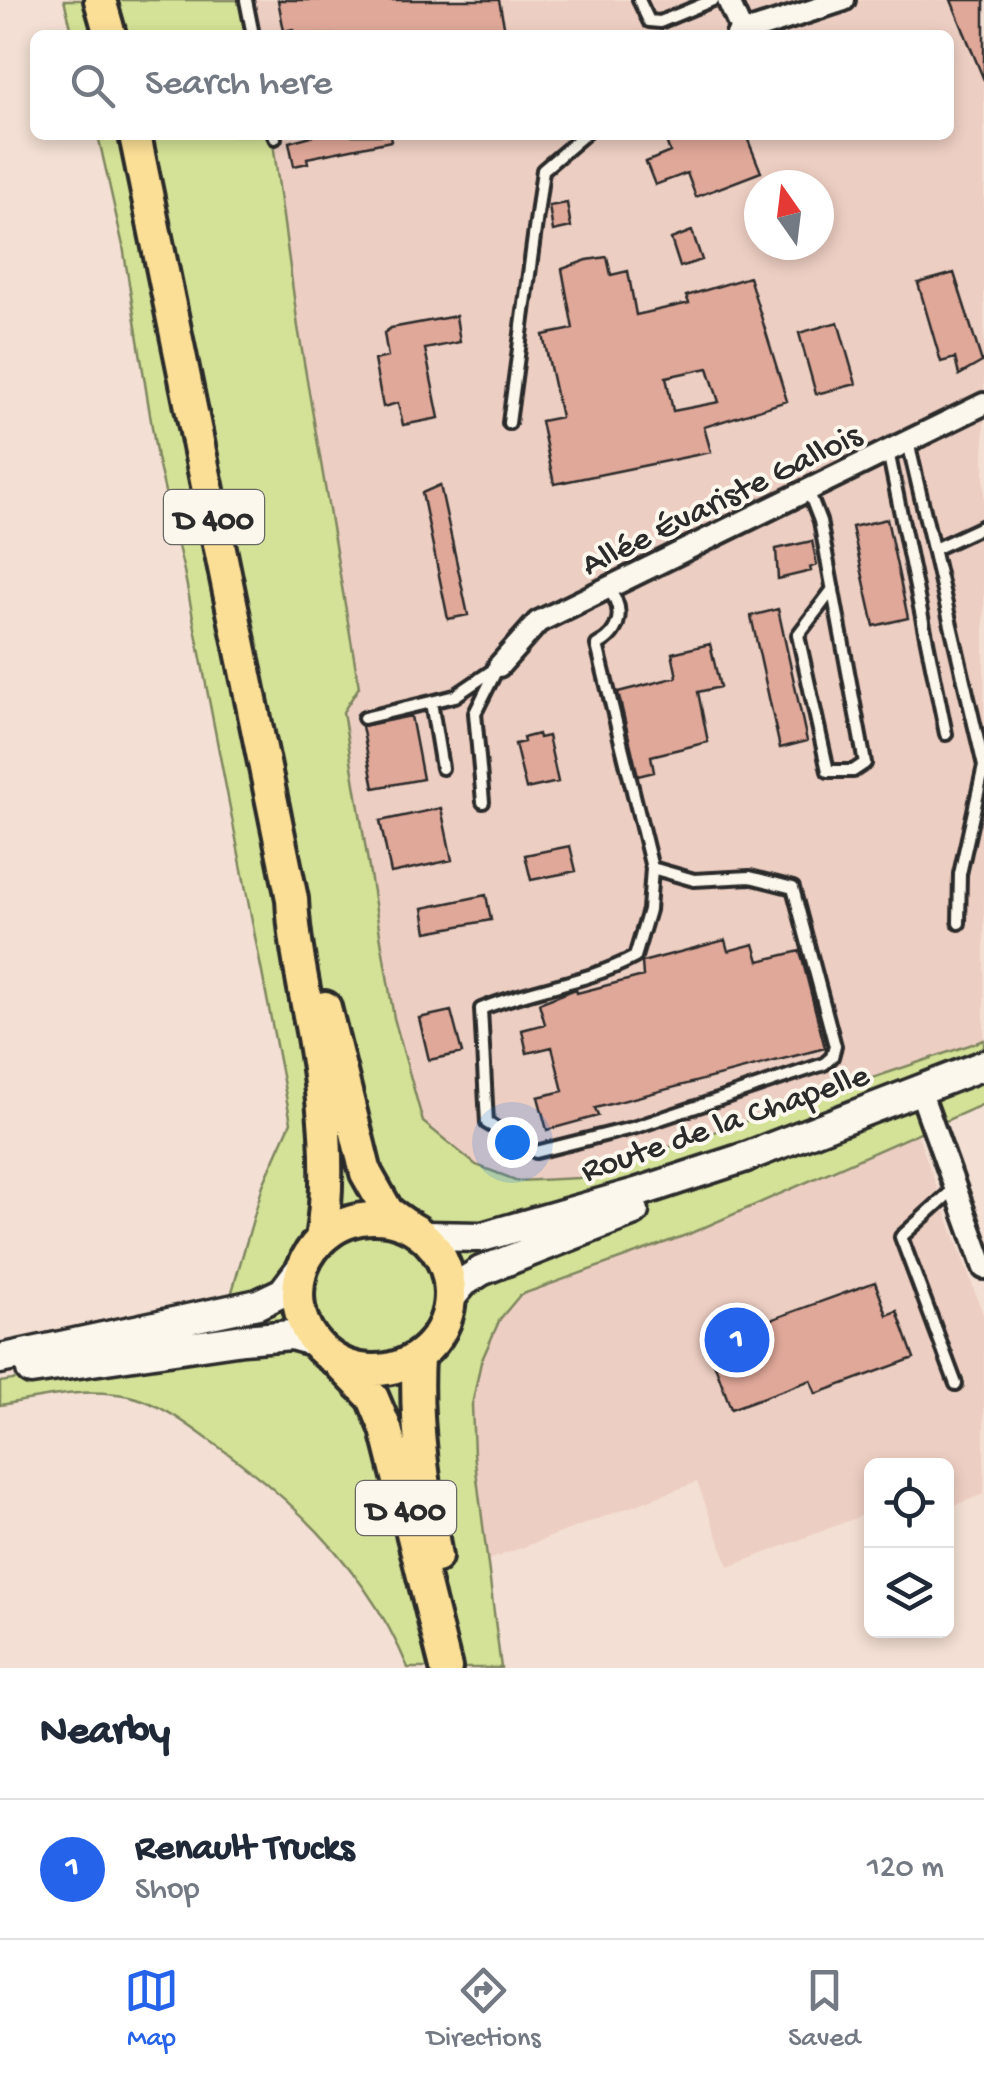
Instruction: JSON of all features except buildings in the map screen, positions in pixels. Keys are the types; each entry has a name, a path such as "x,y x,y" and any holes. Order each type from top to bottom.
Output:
{"main road":[{"path":"100,0 109,30"},
{"name":"D 400","path":"135,140 292,899 310,948 366,1173 388,1212 415,1230"},
{"name":"D 400","path":"292,899 293,929 322,1108 325,1190 321,1239"},
{"name":"Route de la Chapelle","path":"452,1296 464,1282 506,1260 922,1095 984,1065"},
{"name":"Route de la Chapelle","path":"415,1230 482,1237 545,1221 984,1076"},
{"path":"0,1360 258,1304 282,1292 321,1239 361,1218 384,1218 415,1230 444,1264 452,1296 447,1320 436,1341 418,1357 400,1367 358,1370 339,1362 313,1340 301,1318 297,1292 302,1267"},
{"path":"0,1374 243,1339 292,1335 313,1340"},
{"name":"D 400","path":"418,1357 418,1444 454,1668"},
{"name":"D 400","path":"339,1362 373,1398 386,1429 446,1668"}],"street":[{"path":"728,0 739,30"},
{"path":"752,30 844,0"},
{"name":"Allée Évariste Gallois","path":"499,666 538,622 984,404"},
{"path":"922,1095 984,1268"}],"lane":[{"path":"246,0 252,30"},
{"path":"639,0 650,21 660,22 713,0"},
{"path":"509,423 543,170 578,140"},
{"path":"908,442 984,766 960,874 959,923"},
{"path":"888,452 946,734"},
{"path":"808,489 820,521 833,589 864,763 852,771 828,771 798,635 833,589"},
{"path":"934,549 984,526"},
{"path":"607,588 616,600 620,616 610,637 596,645 652,868 649,910 634,958 613,969 516,994 482,1010 486,1123 536,1152 636,1127 824,1064 832,1056 835,1046 793,888 750,877 694,880 652,868"},
{"path":"364,718 455,696 499,666"},
{"path":"483,802 475,712 499,666"},
{"path":"431,702 442,768"},
{"path":"955,1188 901,1237 956,1384"}],"shaded area":[{"path":"250,0 984,0 984,1040 579,1178 518,1182 476,1165 423,1122 394,1018 343,712 359,687 298,327 273,140 954,140 954,30 255,30"},
{"path":"917,1133 984,1317 984,1494 954,1505 954,1458 864,1458 864,1515 729,1567 697,1482 488,1560 474,1454 472,1405 481,1362 500,1319 520,1296 689,1234"}],"green space":[{"path":"64,0 250,0 255,30 72,30"},
{"path":"99,140 273,140 298,327 359,687 343,712 394,1018 423,1122 476,1165 518,1181 579,1178 984,1040 984,1104 689,1234 520,1295 500,1319 481,1362 472,1405 474,1454 501,1668 408,1668 372,1600 299,1512 240,1463 161,1408 129,1396 96,1392 0,1405 0,1382 216,1347 263,1185 291,1122 184,571 157,458 123,246"}],"place":[{"name":"Renault Trucks","path":"737,1340"}]}
